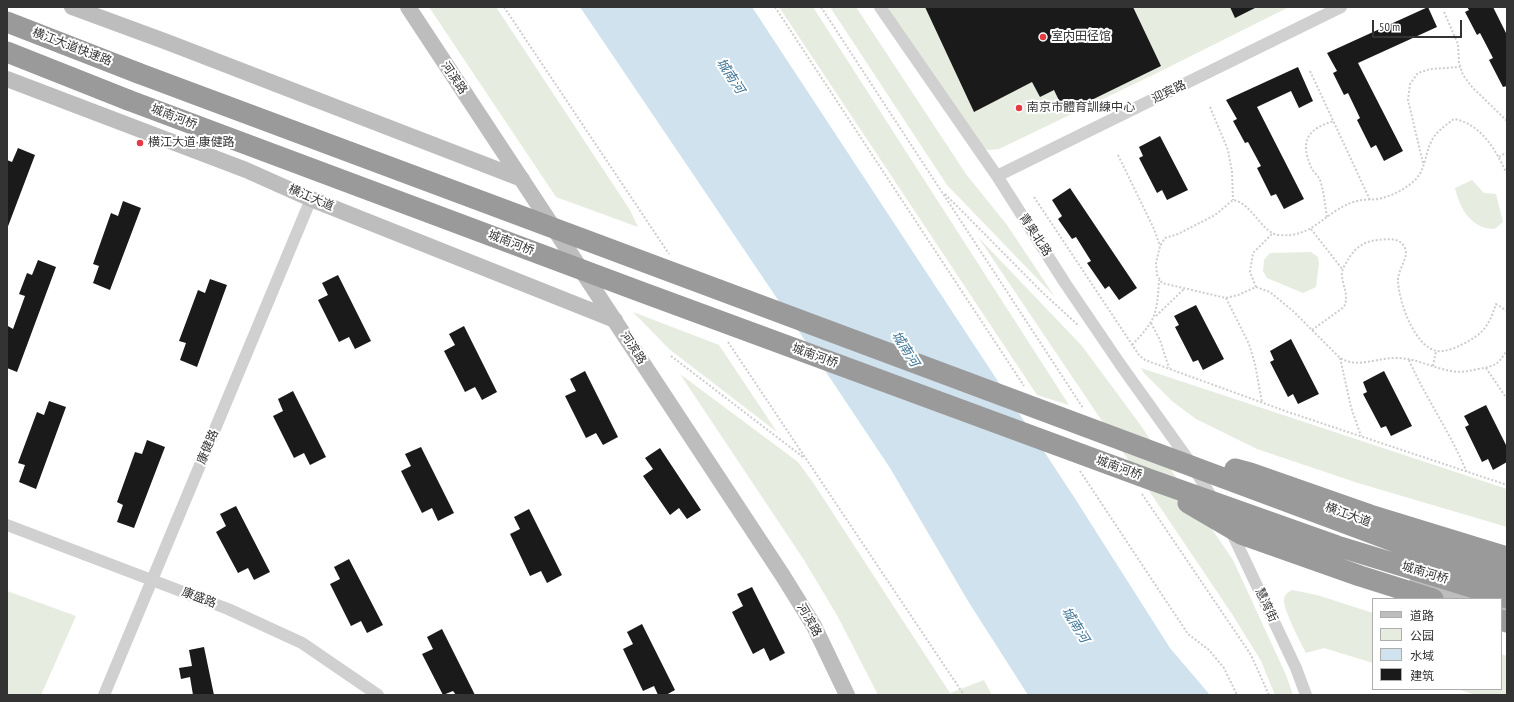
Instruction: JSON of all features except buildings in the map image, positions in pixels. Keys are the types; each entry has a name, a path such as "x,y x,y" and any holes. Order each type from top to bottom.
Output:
{"highway":[{"name":"横江大道快速路","path":"7,22 138,73"},
{"name":"城南河桥","path":"7,52 128,100 1146,478 1337,546 1507,598"},
{"name":"城南河桥","path":"138,73 1425,553 1507,577"},
{"path":"1124,442 1250,473 1370,515 1507,557"},
{"path":"1146,478 1241,534 1360,576 1430,598"}],"street":[{"path":"72,7 167,42 522,179"},
{"name":"河滨路","path":"408,7 783,576 814,626 848,695"},
{"name":"青奥北路","path":"880,7 997,176 1120,364 1190,462 1224,517"},
{"name":"迎宾路","path":"997,176 1341,7"},
{"name":"横江大道","path":"7,79 246,170 615,320"},
{"name":"康健路","path":"104,695 312,198"},
{"name":"横江大道","path":"1190,462 1304,499 1384,528 1507,566"},
{"path":"1224,517 1384,574 1466,598"},
{"name":"慧湾街","path":"1224,517 1293,662 1306,695"},
{"name":"康盛路","path":"7,525 228,609 302,643 378,695"}],"path":[{"path":"504,7 672,259"},
{"path":"775,7 1026,390"},
{"path":"821,7 942,190 1042,292 1081,328"},
{"path":"1444,12 1458,44 1462,75 1472,87 1507,121"},
{"path":"1424,165 1408,100 1410,84 1418,73 1430,69 1460,67"},
{"path":"1310,71 1370,200"},
{"path":"1210,107 1228,150 1232,172 1233,200"},
{"path":"1233,200 1238,201 1246,207 1272,234 1292,236 1310,228 1339,209 1357,201 1380,198 1397,193 1407,187 1421,172 1432,140 1443,127 1454,120 1463,121 1477,129 1491,144 1507,174"},
{"path":"1327,217 1320,180 1312,168 1306,152 1306,141 1309,133 1322,124 1334,121"},
{"path":"1499,157 1507,152"},
{"path":"1118,155 1154,229 1160,246"},
{"path":"1034,197 1132,345 1139,355 1145,360 1262,402 1507,485"},
{"path":"1233,200 1215,215 1178,234 1165,238 1160,246 1156,263 1157,276 1162,283 1226,298 1238,295 1256,287 1270,292 1345,361 1369,362 1398,358 1451,371 1466,372 1495,365 1501,360 1507,350"},
{"path":"1310,228 1343,270 1347,301 1344,307 1312,330"},
{"path":"1256,287 1250,272 1253,253 1272,234"},
{"path":"1343,270 1349,258 1362,244 1374,240 1385,239 1397,240 1402,243 1406,255 1398,275 1402,302 1417,336 1429,348 1436,351 1453,349 1481,334 1491,319 1496,304 1507,311"},
{"path":"1155,317 1159,279"},
{"path":"1132,345 1155,317 1185,289"},
{"path":"1226,298 1249,344 1255,364 1262,402"},
{"path":"1151,323 1160,340 1170,368"},
{"path":"724,337 964,695"},
{"path":"1433,366 1436,351"},
{"path":"671,356 806,459"},
{"path":"1340,358 1351,407 1361,436"},
{"path":"1409,360 1418,382 1446,428 1468,473"},
{"path":"1486,368 1507,399"},
{"path":"1079,469 1188,634 1209,650 1224,668 1237,695"}],"green space":[{"path":"429,7 496,7 630,210 638,227 556,197"},
{"path":"779,7 813,7 1069,405 1037,395"},
{"path":"830,7 856,7 966,174 1007,225 1055,297 947,185"},
{"name":"南京市體育訓練中心","path":"887,7 1289,7 1157,73 999,149 989,150 981,148"},
{"path":"1472,180 1484,193 1496,194 1503,222 1496,228 1486,228 1475,223 1463,210 1458,200 1455,188"},
{"path":"978,237 1082,346 1139,423 1233,560 1286,675 1293,695 1275,695 1261,661 1232,614"},
{"path":"1311,252 1318,257 1319,264 1316,287 1303,293 1267,278 1263,271 1264,260 1270,253"},
{"path":"633,312 719,345 777,432 669,349"},
{"path":"1141,368 1507,489 1507,527 1358,483 1257,449 1196,419 1172,401 1144,373"},
{"path":"680,374 798,462 814,484 950,693 984,680 992,695 878,695 838,617 804,560"},
{"path":"1292,590 1317,595 1372,613 1372,663 1324,648 1306,653 1286,611 1284,600 1288,593"},
{"path":"7,591 76,616 41,695 7,695"},
{"path":"1502,654 1507,656 1507,695 1476,695 1460,690 1502,690"}],"water":[{"name":"城南河","path":"580,7 752,7 1074,497 1170,648 1210,695 1028,695 968,601 890,468"}],"place":[{"name":"室内田径馆","path":"1043,37"},
{"name":"南京市體育訓練中心","path":"1019,108"},
{"name":"横江大道·康健路","path":"140,143"}]}
